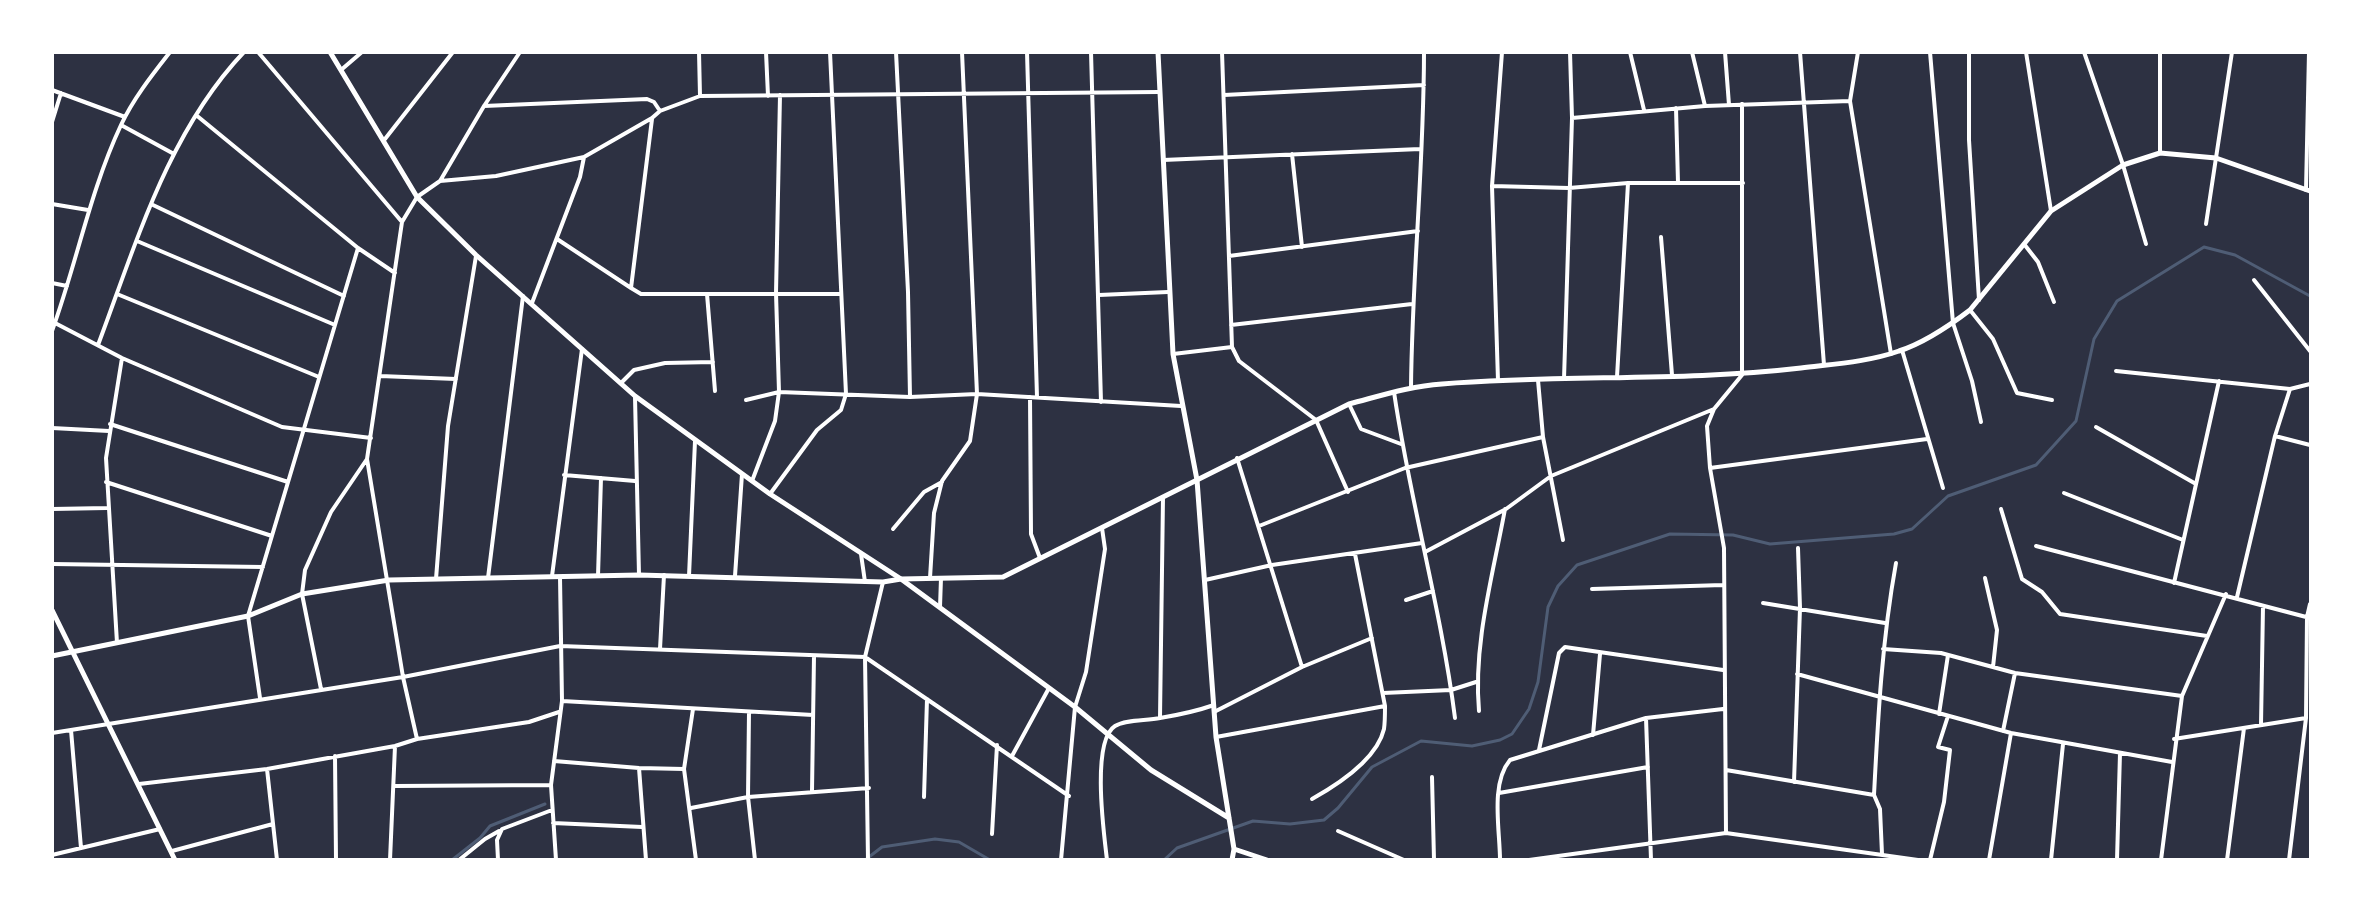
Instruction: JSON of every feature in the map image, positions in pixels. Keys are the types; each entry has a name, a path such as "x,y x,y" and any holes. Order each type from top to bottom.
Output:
{"main road":[{"path":"330,52 385,139 417,197 476,255 635,396 770,494 901,579 1076,707 1151,770 1229,818"},
{"path":"1158,52 1168,292 1173,354 1181,406 1197,480 1216,738 1234,849 1232,860"},
{"path":"52,656 248,616 302,594 388,580 664,575 883,582 901,579 1003,577 1349,404 1394,392 1411,388 1538,380 1742,375 1824,365 1891,354 1902,350 1970,310 2051,211 2123,165 2160,153 2216,158 2308,190"},
{"path":"52,610 175,860"},
{"path":"1234,849 1267,860"}],"street":[{"path":"52,331 88,210 121,125 139,93 170,52"},
{"path":"98,345 137,241 174,154 196,115 224,74 244,52"},
{"path":"258,52 402,222"},
{"path":"341,70 362,52"},
{"path":"385,139 453,52"},
{"path":"417,739 403,677 367,459 402,222 417,197 440,181 483,106 520,52"},
{"path":"699,52 700,96"},
{"path":"766,52 768,96"},
{"path":"770,494 817,430 841,410 846,393 830,52"},
{"path":"896,52 908,292 910,396"},
{"path":"930,578 934,513 942,481 970,441 977,394 962,52"},
{"path":"1027,52 1037,398"},
{"path":"1091,52 1101,402"},
{"path":"1222,52 1232,347 1239,361 1316,420 1348,492"},
{"path":"1411,388 1412,304 1418,231 1424,52"},
{"path":"1498,382 1492,186 1502,52"},
{"path":"1564,379 1572,118 1570,52"},
{"path":"1630,52 1644,110"},
{"path":"1692,52 1705,106"},
{"path":"1725,52 1729,105"},
{"path":"1800,52 1824,365"},
{"path":"1858,52 1850,101 1891,354"},
{"path":"1930,52 1953,322 1972,381 1981,422"},
{"path":"1970,52 1968,140 1979,300"},
{"path":"2026,52 2051,211"},
{"path":"2084,52 2123,165 2146,244"},
{"path":"2160,52 2160,153"},
{"path":"2206,224 2232,52"},
{"path":"2308,190 2309,52"},
{"path":"1224,95 1424,85"},
{"path":"52,90 125,117"},
{"path":"440,181 496,176 584,157 652,118 660,111 700,96 1159,92"},
{"path":"52,122 61,93"},
{"path":"752,481 775,421 779,392 776,293 780,95"},
{"path":"483,106 647,99 654,102 660,111"},
{"path":"1572,118 1705,106 1850,101"},
{"path":"1726,833 1723,709 1724,548 1710,468 1707,426 1713,409 1742,375 1742,104"},
{"path":"1676,108 1678,183"},
{"path":"196,115 358,248 395,273"},
{"path":"631,288 652,118"},
{"path":"121,125 174,154"},
{"path":"1163,160 1420,149"},
{"path":"1292,154 1302,247"},
{"path":"532,303 580,177 584,157"},
{"path":"1492,186 1569,188 1628,183 1743,183"},
{"path":"1617,377 1628,183"},
{"path":"52,204 88,210"},
{"path":"153,205 344,296"},
{"path":"1229,256 1418,231"},
{"path":"1661,237 1672,375"},
{"path":"557,239 641,294 841,294"},
{"path":"137,241 335,325"},
{"path":"2024,244 2038,262 2054,302"},
{"path":"260,698 248,616 358,248"},
{"path":"436,579 448,426 476,255"},
{"path":"2254,280 2310,351"},
{"path":"52,283 67,286"},
{"path":"1099,295 1168,292"},
{"path":"117,294 320,376"},
{"path":"707,294 715,391"},
{"path":"488,578 524,296"},
{"path":"1231,325 1412,304"},
{"path":"1970,310 1993,339 2018,393 2052,400"},
{"path":"55,323 122,358 282,427 371,438"},
{"path":"1173,354 1232,347"},
{"path":"552,577 582,349"},
{"path":"1902,350 1943,488"},
{"path":"117,643 106,482 109,431 122,358"},
{"path":"621,383 634,370 665,363 713,362"},
{"path":"2116,371 2290,389 2310,384"},
{"path":"380,376 456,380"},
{"path":"1538,380 1543,437 1563,540"},
{"path":"2174,583 2219,381"},
{"path":"2237,597 2275,436 2290,389"},
{"path":"746,400 779,392 910,396 977,394 1181,406"},
{"path":"1394,392 1405,468 1433,591 1455,718"},
{"path":"635,396 635,482 639,575"},
{"path":"1030,397 1031,534 1040,558"},
{"path":"1349,404 1361,429 1402,444"},
{"path":"1425,552 1506,508 1551,476 1713,409"},
{"path":"110,424 288,482"},
{"path":"2096,426 2196,484"},
{"path":"52,428 109,431"},
{"path":"2275,436 2310,445"},
{"path":"1259,526 1405,468 1543,437"},
{"path":"1710,468 1927,439"},
{"path":"689,576 696,441"},
{"path":"1237,458 1302,667"},
{"path":"321,689 302,594 305,570 331,512 367,459"},
{"path":"735,576 742,473"},
{"path":"564,475 635,482"},
{"path":"598,576 601,478"},
{"path":"893,529 924,492 942,481"},
{"path":"106,482 272,536"},
{"path":"2064,493 2183,540"},
{"path":"1160,718 1163,496"},
{"path":"52,509 107,508"},
{"path":"1479,711 1476,682 1480,650 1506,508"},
{"path":"2001,510 2022,579 2042,592 2060,614 2207,636"},
{"path":"1061,860 1076,707 1086,672 1105,549 1102,527"},
{"path":"1204,580 1272,565 1422,543"},
{"path":"2036,546 2309,617"},
{"path":"1794,782 1800,608 1798,548"},
{"path":"861,553 864,582"},
{"path":"1312,799 1335,786 1363,763 1383,731 1385,706 1383,693 1355,554"},
{"path":"1882,855 1880,809 1874,795 1878,697 1885,622 1896,563"},
{"path":"52,564 263,567"},
{"path":"660,649 664,575"},
{"path":"556,860 551,785 562,701 560,577"},
{"path":"940,608 941,578"},
{"path":"1985,578 1997,630 1993,667"},
{"path":"868,860 869,788 865,657 883,582"},
{"path":"1592,589 1723,585"},
{"path":"1406,600 1433,591"},
{"path":"2161,860 2174,739 2182,696 2226,594"},
{"path":"1763,603 1885,622"},
{"path":"2289,860 2306,718 2310,604"},
{"path":"2261,725 2263,606"},
{"path":"1214,712 1302,667 1372,638"},
{"path":"52,733 403,677 560,646 865,657 1069,796"},
{"path":"1539,750 1561,648 1723,670"},
{"path":"1883,649 1948,655 2015,673 2182,696"},
{"path":"1593,735 1600,654"},
{"path":"1939,714 1948,655"},
{"path":"812,790 814,656"},
{"path":"2003,731 2015,673"},
{"path":"1797,674 2011,733 2172,762"},
{"path":"1383,693 1451,690 1476,682"},
{"path":"1012,756 1049,688"},
{"path":"924,797 927,698"},
{"path":"562,701 813,715"},
{"path":"1107,860 1101,770 1104,744 1108,733 1116,725 1160,718 1214,705"},
{"path":"1216,738 1385,706"},
{"path":"693,709 684,769 691,808 696,860"},
{"path":"1500,860 1499,793 1504,767 1510,760 1646,718 1723,709"},
{"path":"139,783 267,770 395,746 417,739 529,722 559,712"},
{"path":"749,712 748,797 755,860"},
{"path":"1930,860 1944,802 1948,771 1950,750 1938,747 1948,716"},
{"path":"1646,718 1651,860"},
{"path":"2174,739 2306,718"},
{"path":"2227,860 2244,728"},
{"path":"71,730 81,848"},
{"path":"1989,860 2011,733"},
{"path":"2051,860 2063,744"},
{"path":"992,834 997,745"},
{"path":"390,860 395,746"},
{"path":"2117,860 2120,753"},
{"path":"335,756 336,860"},
{"path":"554,761 684,769"},
{"path":"1499,793 1648,766"},
{"path":"639,768 646,860"},
{"path":"267,770 277,860"},
{"path":"1726,770 1874,795"},
{"path":"1432,777 1434,860"},
{"path":"395,786 551,785"},
{"path":"691,808 748,797 812,790 869,788"},
{"path":"459,860 485,839 552,810"},
{"path":"554,823 642,827"},
{"path":"172,851 273,824"},
{"path":"52,855 161,829"},
{"path":"498,860 497,840 502,830"},
{"path":"1338,831 1404,860"},
{"path":"1529,860 1650,841 1726,833 1918,860"}],"waterway":[{"path":"1164,860 1177,848 1253,821 1290,824 1324,820 1338,808 1372,767 1421,741 1472,746 1500,740 1512,734 1529,709 1538,682 1548,607 1558,586 1577,565 1670,534 1733,535 1770,544 1894,534 1912,529 1948,496 2036,465 2076,421 2094,339 2117,301 2204,247 2235,255 2310,296"},
{"path":"452,860 480,838 490,826 545,804"},
{"path":"865,860 882,847 935,839 959,842 990,860"}]}
